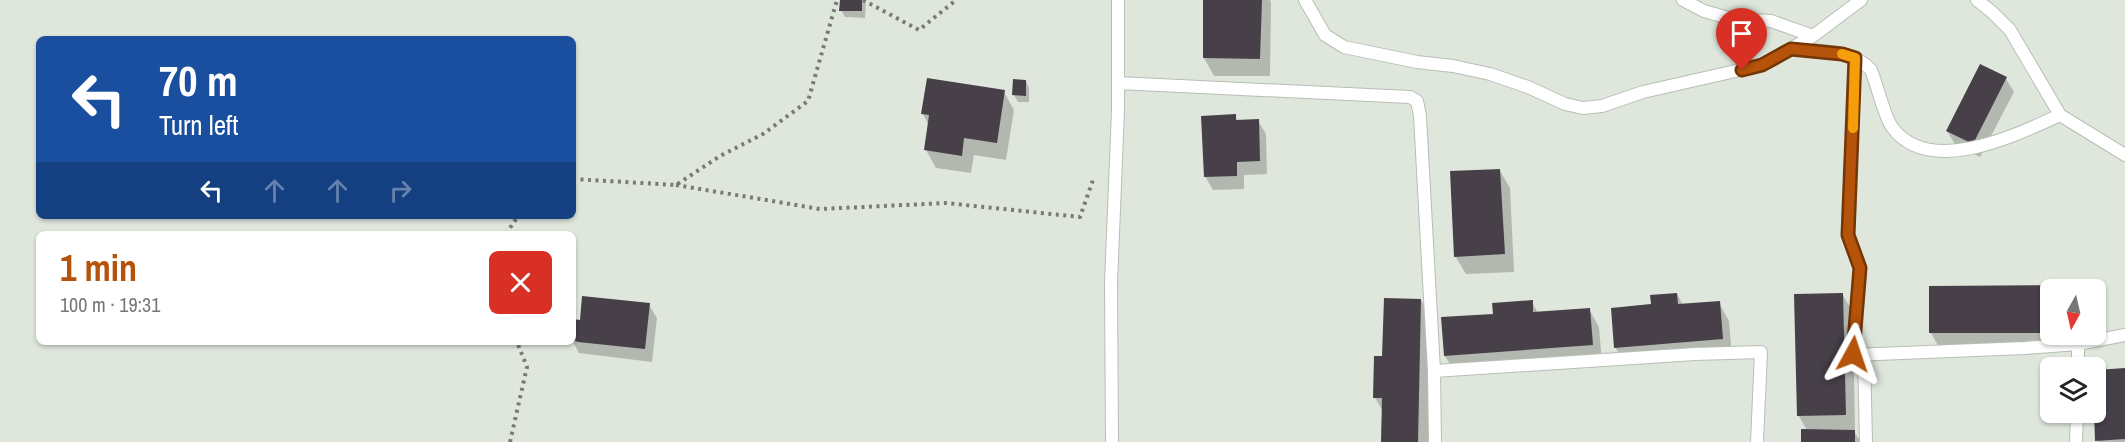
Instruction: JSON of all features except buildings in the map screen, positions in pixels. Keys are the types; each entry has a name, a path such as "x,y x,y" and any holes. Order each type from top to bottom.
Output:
{"lane":[{"path":"1112,442 1111,283 1118,82 1118,0"},
{"path":"1305,0 1325,35 1344,47 1417,62 1453,66 1490,75 1528,87 1565,104 1583,108 1602,106 1643,92 1762,65 1814,36 1861,0"},
{"path":"1683,0 1704,11 1732,20 1771,21 1814,36"},
{"path":"1977,0 2010,30 2060,115 2125,155"},
{"path":"1791,49 1842,54 1867,65 1871,70 1891,126 1908,143 1932,151 1958,151 2013,136 2060,115"},
{"path":"1855,58 1848,235 1860,268 1853,354 1932,353 2062,345"},
{"path":"1118,82 1414,98 1418,104 1420,116 1434,371 1435,442"},
{"path":"2106,338 2125,334"},
{"path":"1434,371 1695,354 1761,352 1757,442"},
{"path":"1864,354 1866,442"},
{"path":"2076,442 2077,423"}],"path":[{"path":"676,185 720,156 763,134 808,101 837,0"},
{"path":"862,0 919,30 956,0"},
{"path":"576,179 676,185 820,209 946,203 1080,217 1095,174"},
{"path":"510,442 527,367 518,345"}],"slow traffic":[{"path":"1842,54 1855,58 1853,128"}],"route":[{"path":"1742,70 1762,65 1791,49 1842,54 1855,58 1848,235 1860,268 1853,354"}]}
